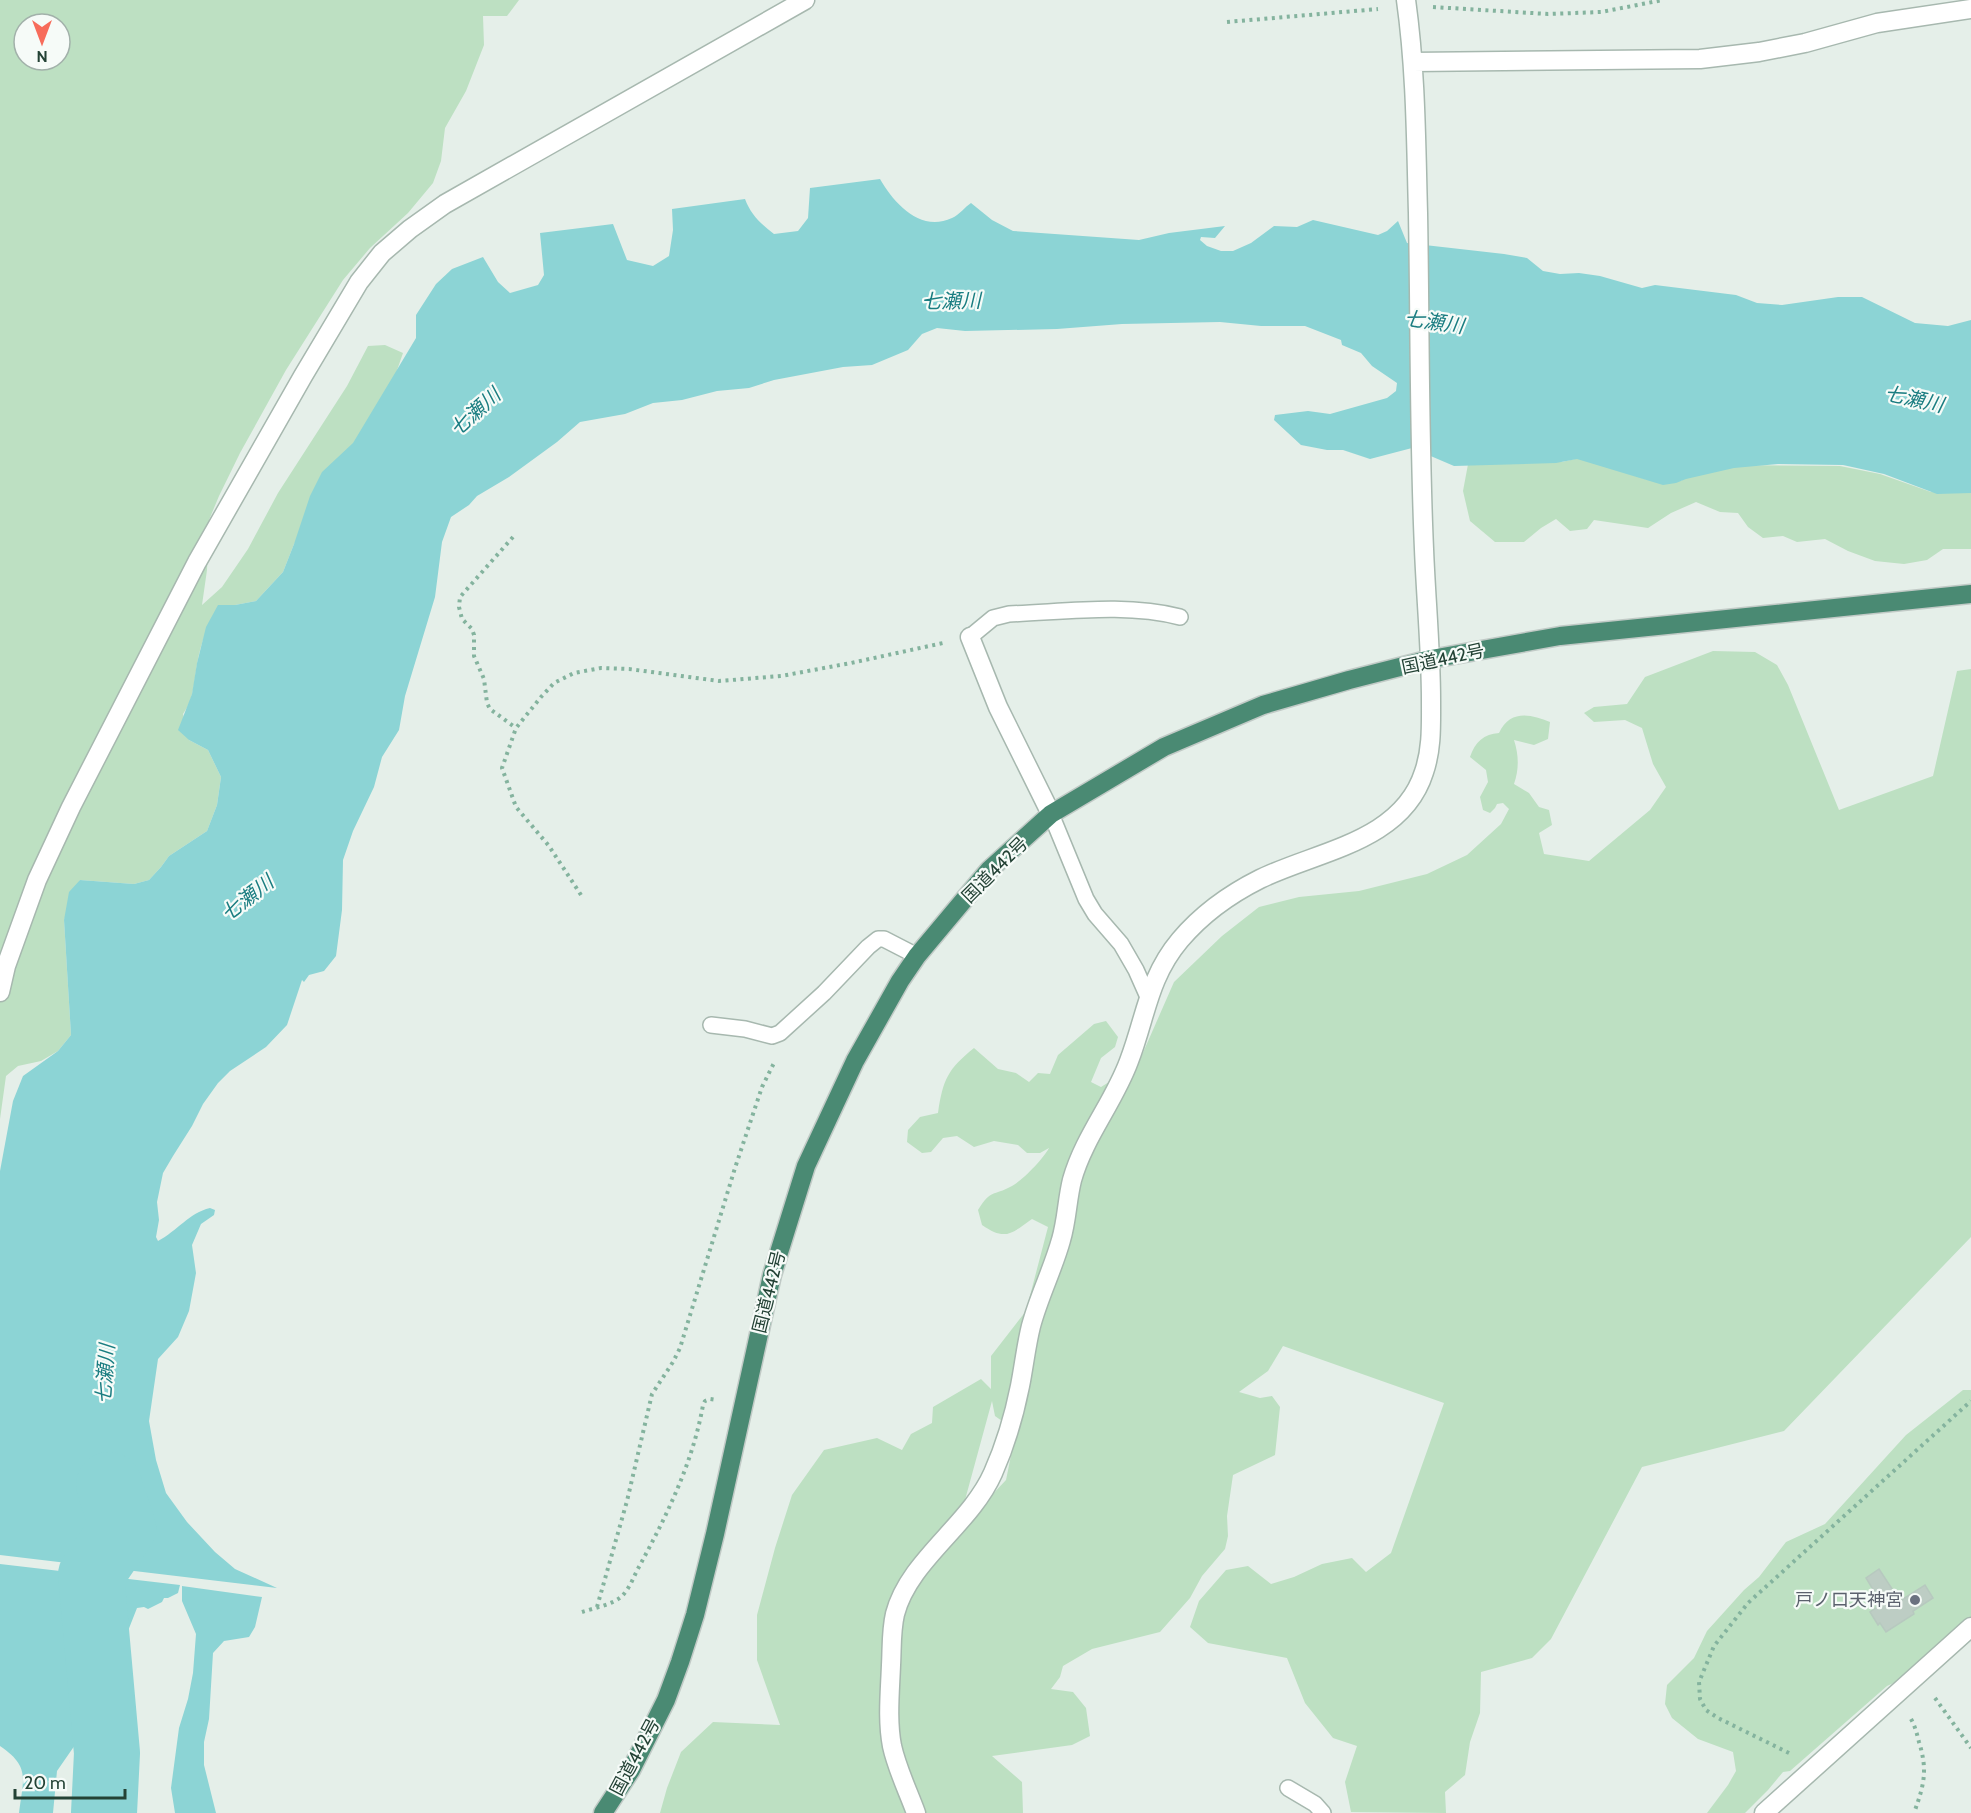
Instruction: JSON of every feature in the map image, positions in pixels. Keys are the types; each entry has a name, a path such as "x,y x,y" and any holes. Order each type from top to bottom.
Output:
{"highway":[{"name":"国道442号","path":"603,1813 631,1770 666,1700 695,1615 772,1275 806,1166 874,1022 917,956 989,870 1052,814 1164,747 1263,705 1349,680 1431,659 1560,636 1882,605 1971,594"}],"street":[{"path":"0,992 6,966 37,880 94,760 197,562 359,282 382,253 445,204 805,0"},
{"path":"916,1813 898,1770 889,1722 894,1618 910,1581 981,1498 991,1477 1016,1405 1032,1323 1065,1226 1071,1184 1077,1165 1124,1073 1160,967 1183,936 1209,911 1257,880 1348,845 1391,820 1404,808 1424,775 1431,745 1431,659 1424,552 1415,89 1406,0"},
{"path":"1413,62 1700,59 1759,52 1805,43 1877,23 1971,9"},
{"path":"970,637 998,706 1052,814"},
{"path":"1764,1813 1971,1627"}],"lane":[{"path":"970,637 993,618 1009,614 1113,610 1160,612 1180,617"},
{"path":"1052,814 1086,899 1095,914 1121,944 1148,997"},
{"path":"711,1025 745,1029 772,1036 780,1033 824,993 868,946 878,939 884,939 917,956"},
{"path":"1288,1788 1315,1804 1323,1813"}],"path":[{"path":"1427,7 1548,14 1601,12 1662,0"},
{"path":"1227,22 1385,8"},
{"path":"513,537 460,597 459,607 462,619 472,629 474,635 474,656 484,679 487,703 490,709 516,728"},
{"path":"581,895 549,846 516,807 502,768 516,728 554,684 574,673 601,668 718,681 781,676 970,637"},
{"path":"597,1607 627,1501 652,1394 680,1348 755,1107 776,1060"},
{"path":"582,1612 619,1598 626,1591 650,1545 696,1443 705,1401 710,1399 744,1404"},
{"path":"1817,1766 1718,1718 1707,1710 1700,1699 1699,1682 1714,1646 1748,1603 1971,1401"},
{"path":"1917,1674 1971,1748"},
{"path":"1895,1694 1913,1722 1926,1773 1914,1813"}],"green space":[{"path":"0,0 519,0 507,16 483,16 484,45 466,91 445,128 441,161 433,183 408,213 370,248 343,280 286,370 240,453 209,520 207,570 202,605 222,587 248,549 278,493 347,386 368,346 385,345 403,353 378,425 294,544 283,572 256,601 219,605 208,626 191,696 183,714 189,740 208,750 221,777 217,805 207,831 169,856 149,880 134,884 80,880 64,920 71,1035 58,1051 41,1061 18,1066 6,1076 0,1119"},
{"path":"1579,458 1648,480 1660,471 1681,481 1696,470 1728,465 1840,466 1880,474 1931,492 1971,493 1971,549 1943,549 1927,560 1904,564 1875,561 1825,539 1797,542 1783,536 1763,538 1748,527 1738,513 1720,512 1696,502 1671,513 1648,528 1594,520 1587,529 1570,531 1556,519 1524,542 1495,542 1470,521 1463,491 1469,459 1541,459 1562,462"},
{"path":"1713,651 1755,652 1777,665 1788,685 1839,810 1933,776 1957,671 1971,669 1971,1237 1784,1431 1642,1467 1551,1639 1532,1658 1481,1672 1480,1713 1470,1742 1465,1775 1445,1792 1446,1813 1351,1812 1345,1782 1357,1746 1333,1738 1305,1703 1287,1658 1208,1643 1190,1627 1199,1601 1226,1570 1248,1566 1271,1584 1294,1577 1322,1564 1352,1558 1366,1572 1391,1553 1444,1403 1283,1346 1268,1371 1239,1392 1260,1398 1272,1396 1280,1407 1275,1455 1233,1475 1225,1549 1202,1576 1190,1598 1160,1632 1092,1649 1063,1666 1060,1677 1051,1689 1073,1692 1086,1708 1090,1736 1072,1745 992,1756 1022,1782 1023,1813 660,1813 681,1752 713,1722 780,1725 757,1660 757,1615 792,1495 824,1450 877,1438 902,1450 911,1434 932,1423 933,1407 981,1379 991,1389 991,1356 1026,1311 1048,1227 1032,1219 1008,1234 997,1233 982,1225 978,1210 990,1196 1022,1179 1049,1148 1040,1153 1027,1153 1018,1145 994,1141 974,1147 957,1136 943,1138 931,1152 922,1153 907,1142 908,1130 920,1117 938,1113 945,1083 958,1062 974,1048 998,1069 1016,1073 1029,1082 1038,1073 1050,1074 1058,1055 1094,1024 1106,1021 1118,1037 1115,1047 1101,1058 1091,1082 1101,1087 1138,1064 1174,982 1222,936 1259,907 1299,897 1359,891 1427,874 1467,855 1501,824 1509,809 1503,803 1497,804 1490,813 1483,810 1480,797 1488,782 1486,770 1470,757 1481,740 1499,733 1509,720 1515,717 1536,717 1550,722 1548,739 1534,745 1514,740 1518,762 1514,784 1529,793 1539,807 1549,810 1552,825 1539,833 1544,854 1589,861 1650,810 1666,787 1653,764 1642,728 1625,720 1594,722 1584,713 1594,707 1627,704 1645,677","holes":["992,1401 995,1416 1016,1431 1006,1480 973,1515 965,1500"]},
{"path":"1963,1390 1971,1390 1971,1619 1938,1663 1887,1686 1790,1771 1783,1772 1745,1813 1707,1813 1736,1771 1733,1752 1698,1739 1672,1718 1665,1704 1667,1685 1694,1658 1707,1631 1759,1577 1786,1542 1825,1524 1906,1435"}],"water":[{"path":"880,179 900,206 919,219 929,222 940,222 952,218 971,203 992,220 1013,231 1139,240 1169,233 1225,226 1215,238 1201,237 1200,240 1207,246 1221,251 1233,251 1251,243 1274,226 1297,227 1313,220 1378,235 1387,231 1398,221 1407,243 1527,258 1543,271 1560,274 1579,273 1600,276 1642,288 1655,285 1736,295 1757,303 1782,305 1838,297 1862,297 1915,323 1948,326 1971,320 1971,493 1937,494 1884,474 1843,465 1778,464 1734,468 1663,485 1577,459 1556,463 1454,466 1412,448 1370,459 1343,450 1327,450 1301,445 1274,420 1275,415 1308,411 1330,414 1387,398 1396,391 1397,383 1372,366 1361,353 1342,345 1341,340 1305,326 1261,326 1220,322 965,331 937,328 922,334 908,350 872,365 843,367 774,380 749,388 717,391 682,400 653,403 625,414 580,422 557,442 509,477 477,496 469,505 451,517 442,542 435,597 405,696 399,730 382,757 374,787 353,831 343,860 342,910 336,956 324,971 309,975 304,982 302,980 287,1025 266,1047 230,1071 218,1083 203,1104 163,1173 157,1202 159,1220 156,1237 158,1241 203,1210 210,1208 215,1210 214,1215 201,1224 192,1245 196,1273 189,1311 178,1337 158,1359 149,1421 156,1460 166,1493 187,1522 215,1552 235,1569 277,1588 0,1555 0,1171 13,1101 23,1076 58,1051 71,1035 64,920 69,892 80,880 134,884 149,880 169,856 207,831 217,805 221,777 208,750 189,740 178,730 192,694 206,627 218,605 256,601 283,572 310,496 322,472 353,443 416,338 416,315 436,284 452,269 483,257 498,282 510,293 538,285 544,275 540,233 613,224 627,260 653,266 669,256 673,230 672,209 745,199 757,219 774,234 798,231 808,218 810,188"},
{"path":"0,1564 180,1585 178,1593 164,1598 162,1602 148,1609 137,1608 126,1636 119,1636 115,1651 130,1688 113,1719 91,1738 75,1745 57,1771 53,1813 19,1813 23,1782 21,1767 0,1746"},
{"path":"182,1586 262,1597 255,1627 249,1637 224,1641 213,1653 209,1719 204,1742 204,1765 216,1813 175,1813 171,1788 179,1728 193,1673 196,1634 182,1601"}],"building":[{"name":"戸ノ口天神宮","path":"1879,1569 1900,1601 1925,1585 1933,1598 1913,1611 1914,1614 1886,1632 1880,1623 1878,1625 1870,1612 1877,1607 1872,1599 1877,1596 1866,1578"}],"waterway":[{"name":"七瀬川","path":"104,1813 107,1753 91,1575 123,1528 109,1485"}],"place":[{"name":"戸ノ口天神宮","path":"1915,1600"}]}
